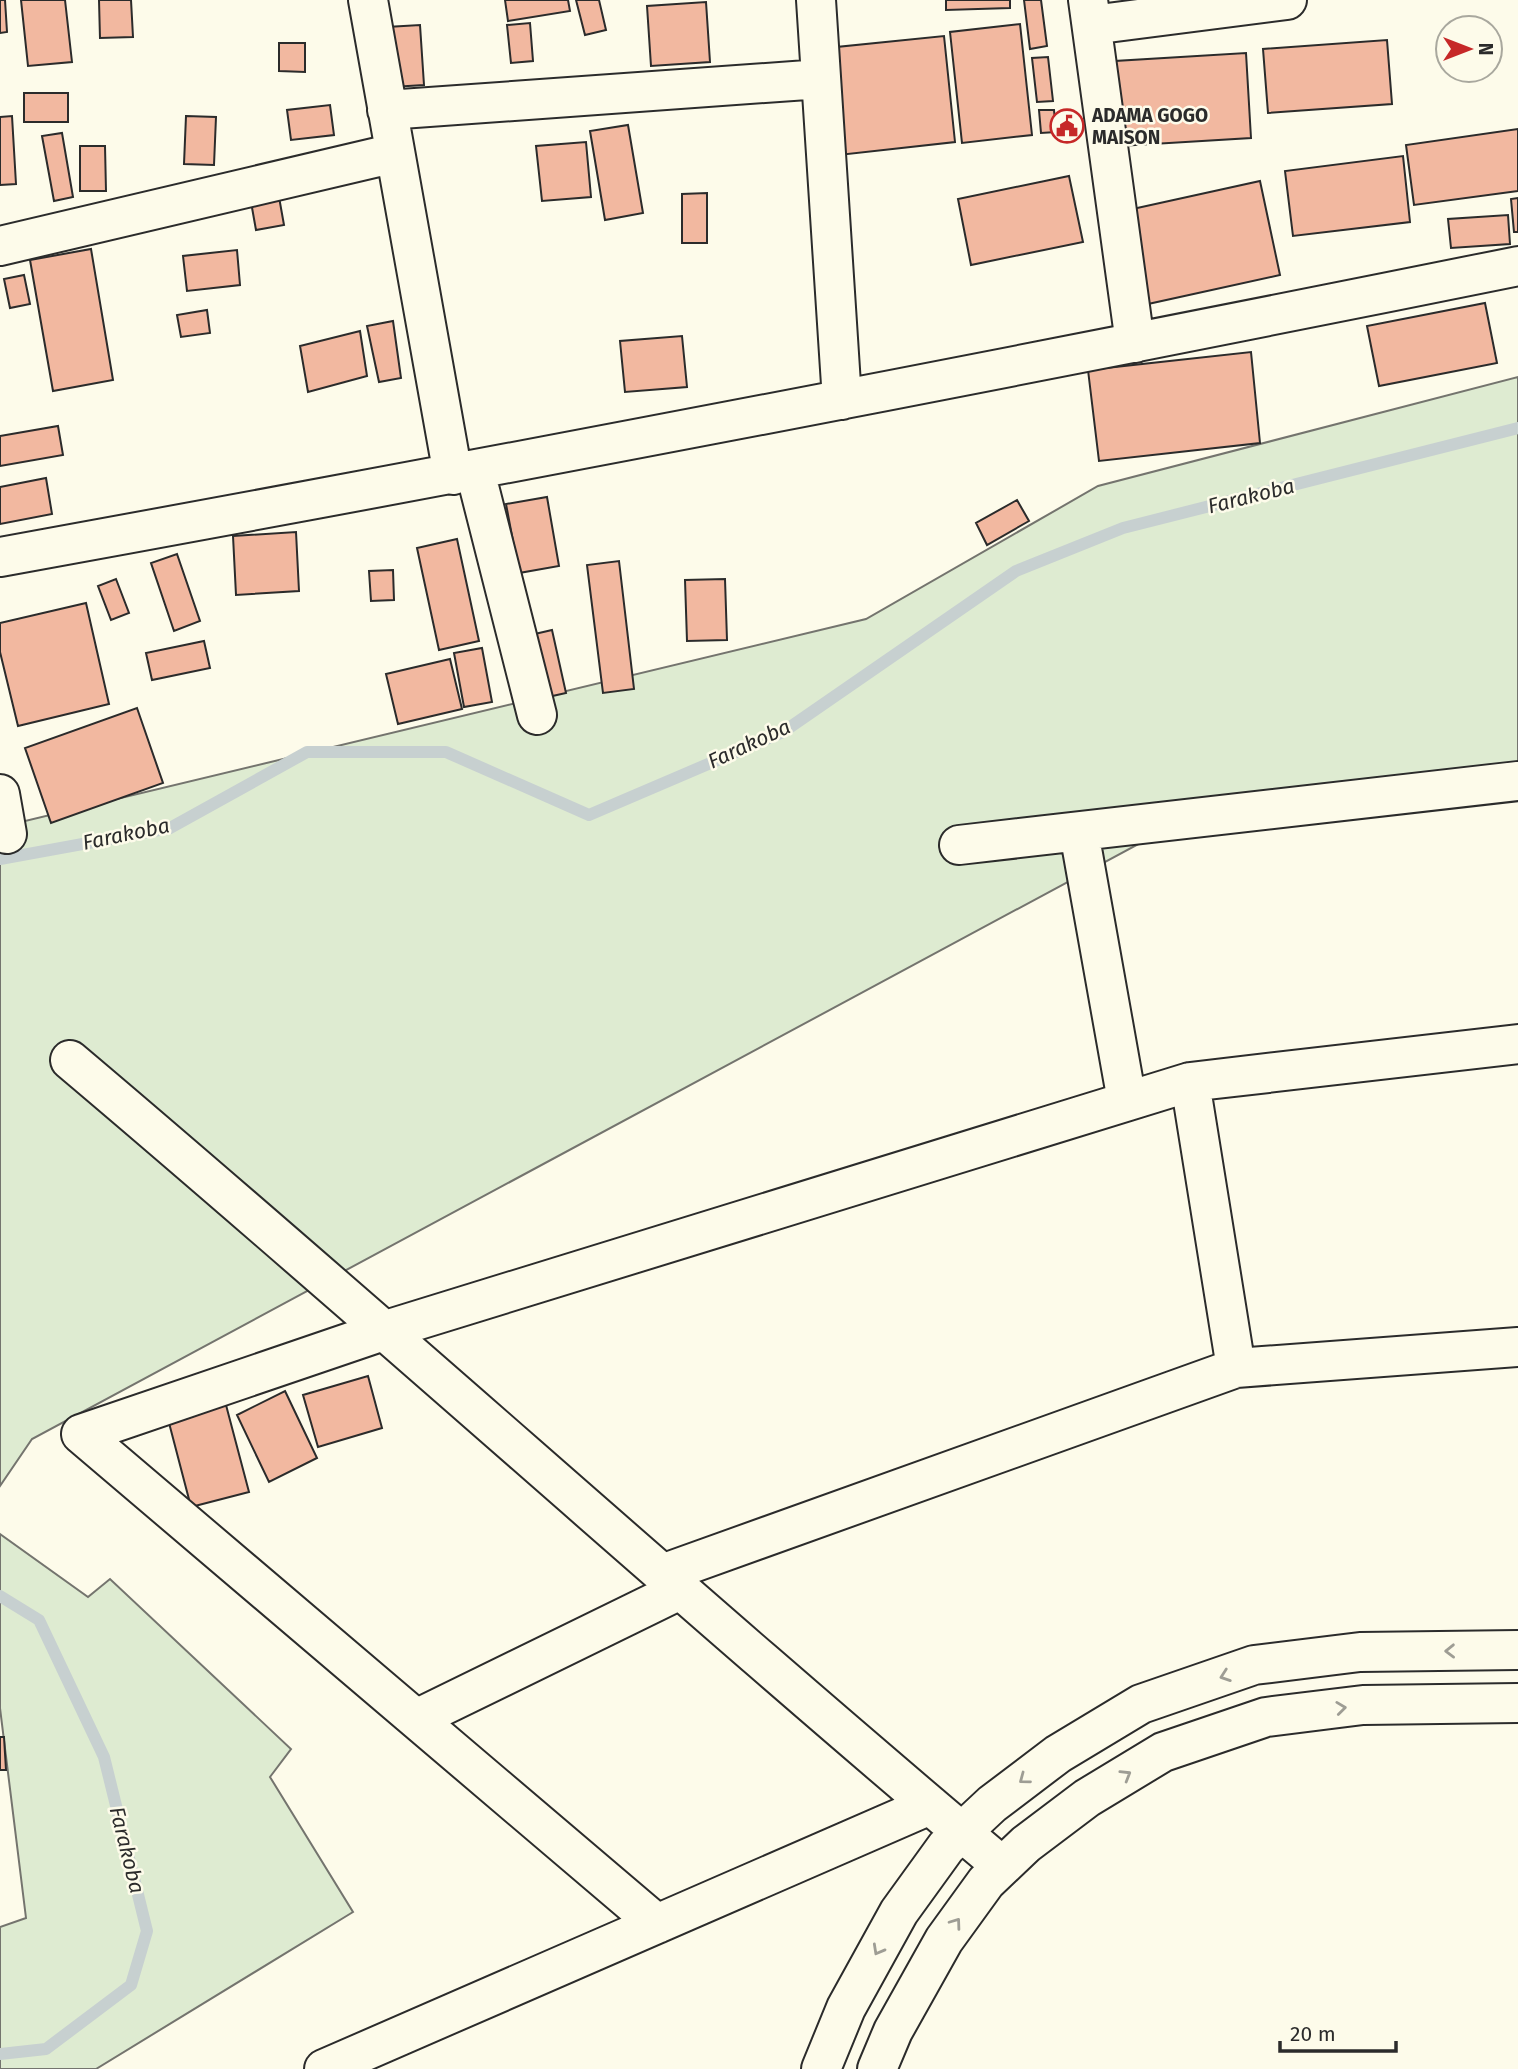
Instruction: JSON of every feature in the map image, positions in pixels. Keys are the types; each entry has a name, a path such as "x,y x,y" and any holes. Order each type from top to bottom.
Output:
{"street":[{"path":"368,0 395,153 464,473 537,715"},
{"path":"816,0 842,400"},
{"path":"1135,343 1090,13 1287,0"},
{"path":"387,110 821,79"},
{"path":"0,246 395,153"},
{"path":"0,557 464,473 1518,266"},
{"path":"959,845 1518,781"},
{"path":"0,794 7,834"},
{"path":"1079,832 1127,1101"},
{"path":"657,1924 81,1434 386,1330 1189,1082 1518,1044"},
{"path":"70,1060 386,1330 671,1582 1002,1866"},
{"path":"1189,1082 1236,1368"},
{"path":"416,1719 671,1582 1236,1368 1518,1348"},
{"path":"821,2069 846,2008 899,1912 946,1847 992,1804 1058,1754 1141,1704 1255,1665 1360,1652 1518,1650"},
{"path":"877,2069 893,2031 944,1940 986,1882 1026,1844 1087,1798 1163,1752 1266,1717 1363,1705 1518,1703"},
{"path":"324,2069 930,1805"}],"green space":[{"path":"1518,377 1518,780 1196,813 32,1439 0,1486 0,827 866,619 1098,486"},
{"path":"0,1534 88,1597 110,1579 291,1749 270,1777 353,1912 96,2069 0,2069 0,1927 26,1918 0,1708"}],"building":[{"path":"0,0 5,0 7,32 0,33"},
{"path":"21,0 65,0 72,62 28,66"},
{"path":"99,0 131,0 133,37 100,38"},
{"path":"505,0 568,0 570,11 508,21"},
{"path":"576,0 599,0 606,30 585,35"},
{"path":"946,0 1010,0 1010,8 946,10"},
{"path":"1024,0 1041,0 1047,46 1030,49"},
{"path":"706,2 710,62 651,66 647,6"},
{"path":"530,23 533,61 511,63 507,25"},
{"path":"1020,24 1032,135 962,143 950,32"},
{"path":"420,25 424,85 392,87 387,27"},
{"path":"944,36 955,142 839,155 827,48"},
{"path":"1387,40 1392,104 1268,113 1263,49"},
{"path":"279,43 305,43 305,72 279,71"},
{"path":"1246,53 1251,138 1120,146 1115,61"},
{"path":"1048,57 1053,101 1037,102 1032,58"},
{"path":"24,93 68,93 68,122 24,122"},
{"path":"330,105 334,135 291,140 287,110"},
{"path":"1039,110 1054,110 1056,132 1041,133"},
{"path":"12,116 16,184 0,185 0,117"},
{"path":"186,116 216,117 214,165 184,164"},
{"path":"628,125 643,213 605,220 590,131"},
{"path":"1518,129 1518,191 1414,205 1406,145"},
{"path":"62,133 73,197 54,201 42,136"},
{"path":"586,142 591,197 542,201 536,146"},
{"path":"80,146 105,146 106,191 80,191"},
{"path":"1403,156 1410,222 1293,236 1285,171"},
{"path":"1069,176 1083,242 971,265 958,199"},
{"path":"1260,181 1280,275 1148,304 1128,210"},
{"path":"707,193 707,243 682,243 682,194"},
{"path":"279,197 284,225 256,230 251,202"},
{"path":"1518,198 1518,232 1514,232 1511,199"},
{"path":"1508,215 1510,244 1451,248 1448,219"},
{"path":"91,249 113,380 53,391 30,260"},
{"path":"237,250 240,285 187,291 183,256"},
{"path":"24,275 30,304 10,308 4,279"},
{"path":"1485,303 1497,363 1379,386 1367,326"},
{"path":"207,310 210,333 181,337 177,315"},
{"path":"393,321 401,378 379,382 367,326"},
{"path":"360,331 367,376 308,392 300,346"},
{"path":"682,336 687,387 625,392 620,341"},
{"path":"1251,352 1260,443 1099,461 1088,370"},
{"path":"58,426 63,455 0,466 0,436"},
{"path":"46,478 52,514 0,524 0,487"},
{"path":"547,497 559,566 519,573 506,504"},
{"path":"1017,500 1029,521 987,545 976,523"},
{"path":"296,532 299,591 236,595 233,536"},
{"path":"457,539 479,641 439,650 417,548"},
{"path":"177,554 200,621 174,631 151,563"},
{"path":"619,561 634,689 603,693 587,565"},
{"path":"393,570 394,600 371,601 369,571"},
{"path":"116,579 129,613 111,620 98,586"},
{"path":"725,579 727,640 687,641 685,580"},
{"path":"86,603 109,704 18,726 0,652 0,623"},
{"path":"552,630 566,693 539,699 526,636"},
{"path":"204,641 210,668 152,680 146,653"},
{"path":"482,648 492,702 464,707 454,653"},
{"path":"450,659 462,709 398,724 386,674"},
{"path":"137,708 163,783 51,823 25,748"},
{"path":"368,1376 382,1428 318,1447 303,1395"},
{"path":"285,1391 317,1458 269,1482 237,1415"},
{"path":"226,1405 249,1492 191,1507 168,1419"},
{"path":"0,1737 4,1737 6,1770 0,1770"}],"waterway":[{"name":"Farakoba","path":"0,859 170,828 307,752 446,752 589,815 783,732 1016,571 1123,528 1518,428"},
{"name":"Farakoba","path":"0,1596 39,1620 104,1757 147,1931 131,1985 46,2049 0,2054"}],"place":[{"name":"ADAMA GOGO MAISON","path":"1067,126"}]}
